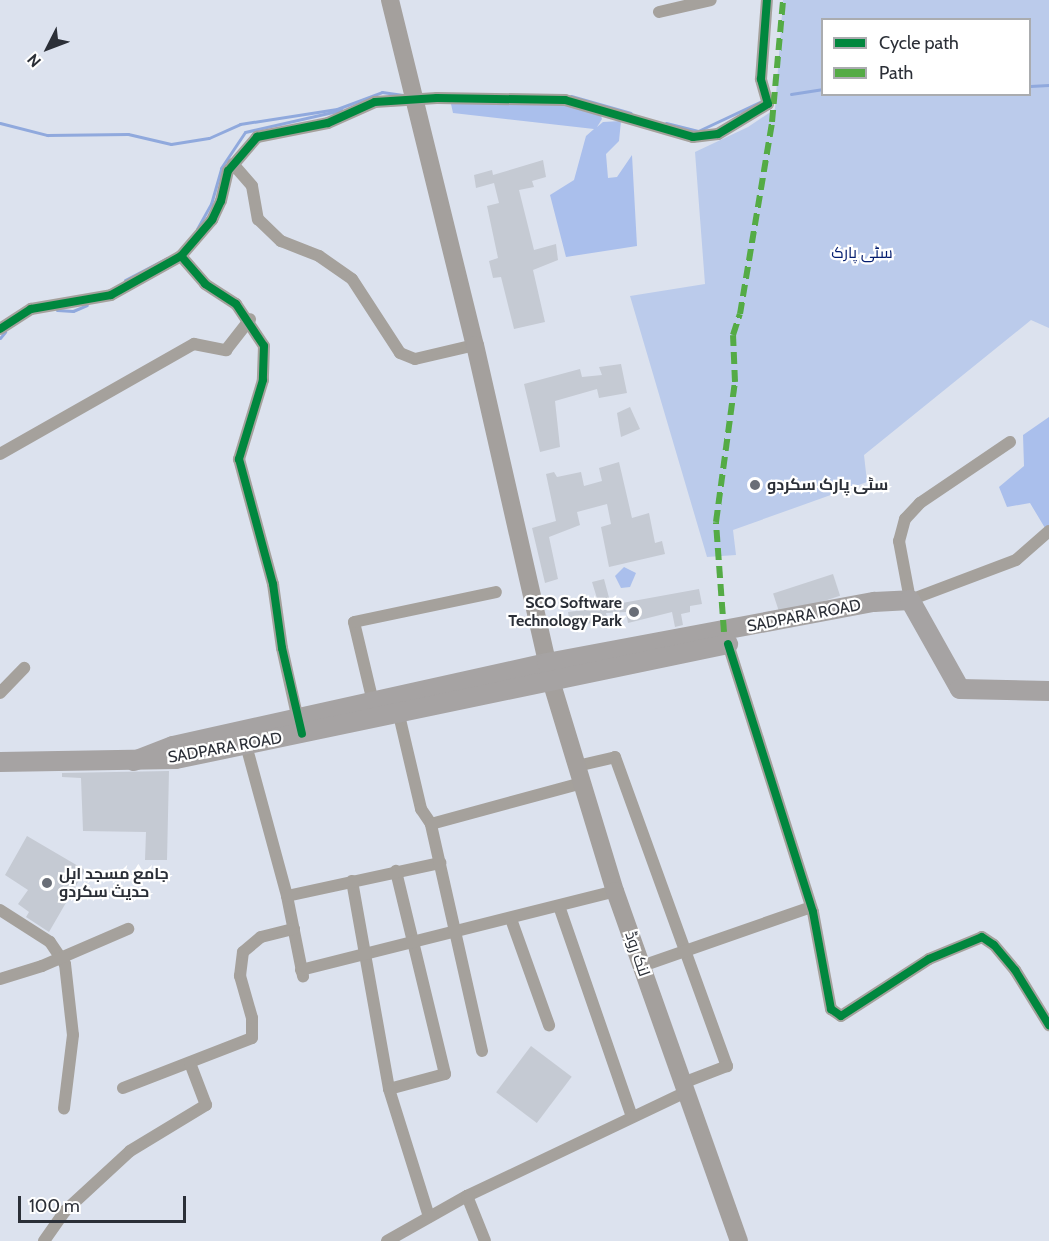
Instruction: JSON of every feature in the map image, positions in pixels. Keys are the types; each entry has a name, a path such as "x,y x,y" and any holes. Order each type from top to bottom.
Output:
{"main road":[{"name":"لنک روڈ","path":"390,0 475,345 552,684 615,891 739,1241"},
{"path":"874,602 910,600 960,689 1049,691"},
{"name":"SADPARA ROAD","path":"134,761 173,746 300,726 399,715 552,684 829,622 874,602"},
{"name":"SADPARA ROAD","path":"134,761 176,759 246,745 373,702 547,663 874,602"},
{"path":"0,762 134,761"}],"street":[{"path":"659,12 711,0"},
{"path":"0,329 31,309 105,297 181,255 218,210 224,181 233,164 248,144 261,135 328,123 375,102 414,99 565,100 705,138 744,121 768,104 761,79 767,0"},
{"path":"233,164 252,186 258,219 281,241 319,256 352,279 400,353 415,359 475,345"},
{"path":"181,255 205,284 236,304 250,319 264,346 265,367 239,459 273,584 300,726"},
{"path":"0,454 194,344 226,350 250,319"},
{"path":"1010,442 920,503 905,519 899,541 910,600 1016,560 1049,531"},
{"path":"373,702 354,622 496,592"},
{"path":"728,644 811,907 831,1009 841,1016 929,959 982,937 994,945 1015,970 1049,1025"},
{"path":"0,693 24,668"},
{"path":"399,715 421,809 431,824 482,1051"},
{"path":"246,745 287,896 302,973 366,954 456,934 615,891"},
{"path":"387,1241 467,1196 632,1117 684,1087 728,1066 683,951 615,757 580,775 431,824"},
{"path":"287,896 440,863"},
{"path":"390,1089 445,1074 396,871"},
{"path":"352,881 390,1089 429,1217"},
{"path":"559,906 632,1117"},
{"path":"642,966 811,907"},
{"path":"0,910 50,942 62,956 69,982 72,1035 64,1108"},
{"path":"511,919 549,1025"},
{"path":"0,979 128,929"},
{"path":"123,1088 252,1038 252,1018 240,976 243,952 261,937 294,930"},
{"path":"44,1241 65,1211 130,1151 206,1105 190,1063"},
{"path":"467,1196 484,1241"}],"green space":[{"name":"سٹی پارک","path":"783,0 1049,0 1049,328 1031,320 864,455 867,482 733,530 736,555 707,557 630,296 705,284 695,152 748,127 775,109"}],"shaded area":[{"path":"563,103 600,113 602,119 597,127 603,122 621,121 619,141 606,154 608,178 617,177 632,155 637,246 566,257 550,195 574,180 586,136 594,129 453,113 451,104"},
{"path":"1049,417 1049,525 1045,528 1030,503 1007,507 999,487 1024,466 1023,435"},
{"path":"624,567 636,573 630,587 621,588 615,576"}],"building":[{"path":"543,160 546,177 532,181 534,187 519,190 534,250 556,244 558,260 533,270 545,322 514,329 501,277 493,278 489,261 498,258 487,206 499,203 494,183 476,188 474,175 492,170 493,175"},
{"path":"621,364 627,393 599,398 597,389 555,401 560,447 540,452 524,384 580,369 582,377 602,375 599,367"},
{"path":"630,407 640,429 621,437 617,413"},
{"path":"619,462 632,518 649,513 655,543 662,541 665,554 609,567 601,527 611,524 607,504 577,512 580,525 549,537 558,579 545,583 532,528 556,521 546,474 554,472 557,477 581,472 584,486 602,481 599,468"},
{"path":"833,574 840,596 780,615 773,593"},
{"path":"604,579 611,605 699,589 702,604 690,606 690,612 681,614 683,625 675,627 672,612 628,623 626,612 606,613 608,623 570,624 568,612 600,608 592,582"},
{"path":"169,771 167,860 145,860 146,832 83,831 81,778 62,777 62,773"},
{"name":"جامع مسجد اہل حدیث سکردو","path":"27,836 85,870 49,932 26,917 29,912 18,904 28,890 5,875"},
{"path":"531,1046 572,1077 537,1123 496,1092"}],"waterway":[{"path":"1031,86 1049,85"},
{"path":"791,94 821,89"},
{"path":"0,123 47,135 128,134 171,144 209,138 240,124 337,109 382,92 403,95"},
{"path":"571,96 631,113"},
{"path":"666,123 698,131 762,101"},
{"path":"197,229 211,204 221,168 245,132 342,110"},
{"path":"125,280 167,258"},
{"path":"57,310 73,311 87,305"},
{"path":"0,338 5,332"}],"marked path":[{"path":"724,632 716,522 735,382 733,335 740,314 772,122 783,0"}],"cycle path":[{"path":"0,329 31,309 111,295 181,256 212,220 221,201 228,171 257,137 328,123 375,102 437,98 565,100 693,137 718,134 768,104 761,79 767,0"},
{"path":"181,256 205,284 236,304 264,346 263,380 239,459 273,584 282,648 302,734"},
{"path":"728,644 813,912 831,1009 841,1016 929,959 982,937 994,945 1015,970 1049,1025"}],"place":[{"name":"سٹی پارک سکردو","path":"755,485"},
{"name":"SCO Software Technology Park","path":"634,612"},
{"name":"جامع مسجد اہل حدیث سکردو","path":"47,883"}]}
